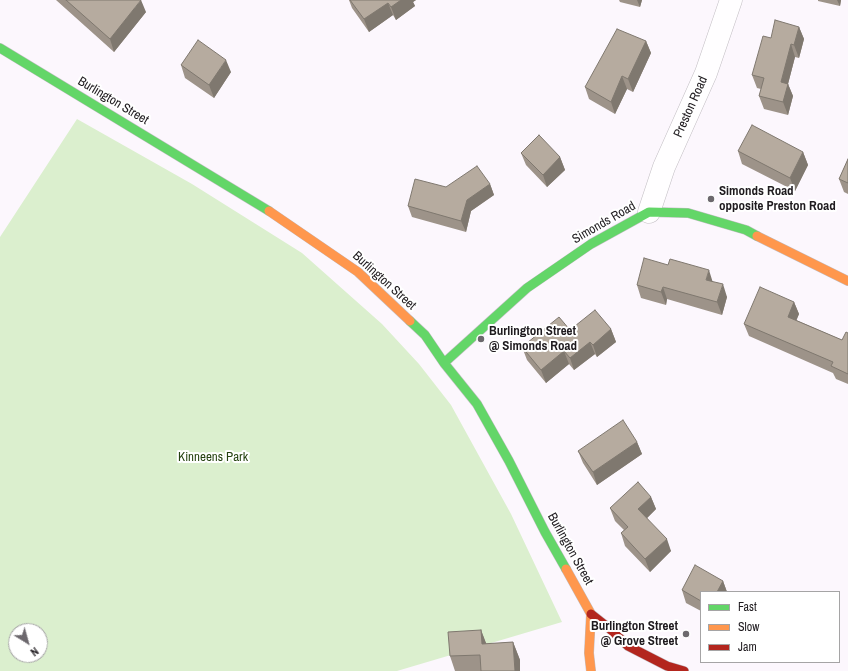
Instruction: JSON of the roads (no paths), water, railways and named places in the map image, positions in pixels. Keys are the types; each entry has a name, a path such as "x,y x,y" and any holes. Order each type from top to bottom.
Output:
{"main road":[{"name":"Burlington Street","path":"0,48 276,214 352,268 425,335 444,363 477,404 509,461 545,532 591,614"},
{"name":"Simonds Road","path":"444,363 527,288 591,244 649,212 688,213 746,230 848,281"},
{"path":"591,614 628,646 667,666 684,671"},
{"path":"591,614 589,653 591,671"},
{"path":"655,669 667,666"}],"street":[{"name":"Preston Road","path":"649,212 664,167 706,73 731,0"}],"place":[{"name":"Simonds Road opposite Preston Road","path":"711,199"},
{"name":"Burlington Street @ Simonds Road","path":"481,339"},
{"name":"Burlington Street @ Grove Street","path":"686,634"}],"park label":[{"name":"Kinneens Park","path":"213,458"}]}
